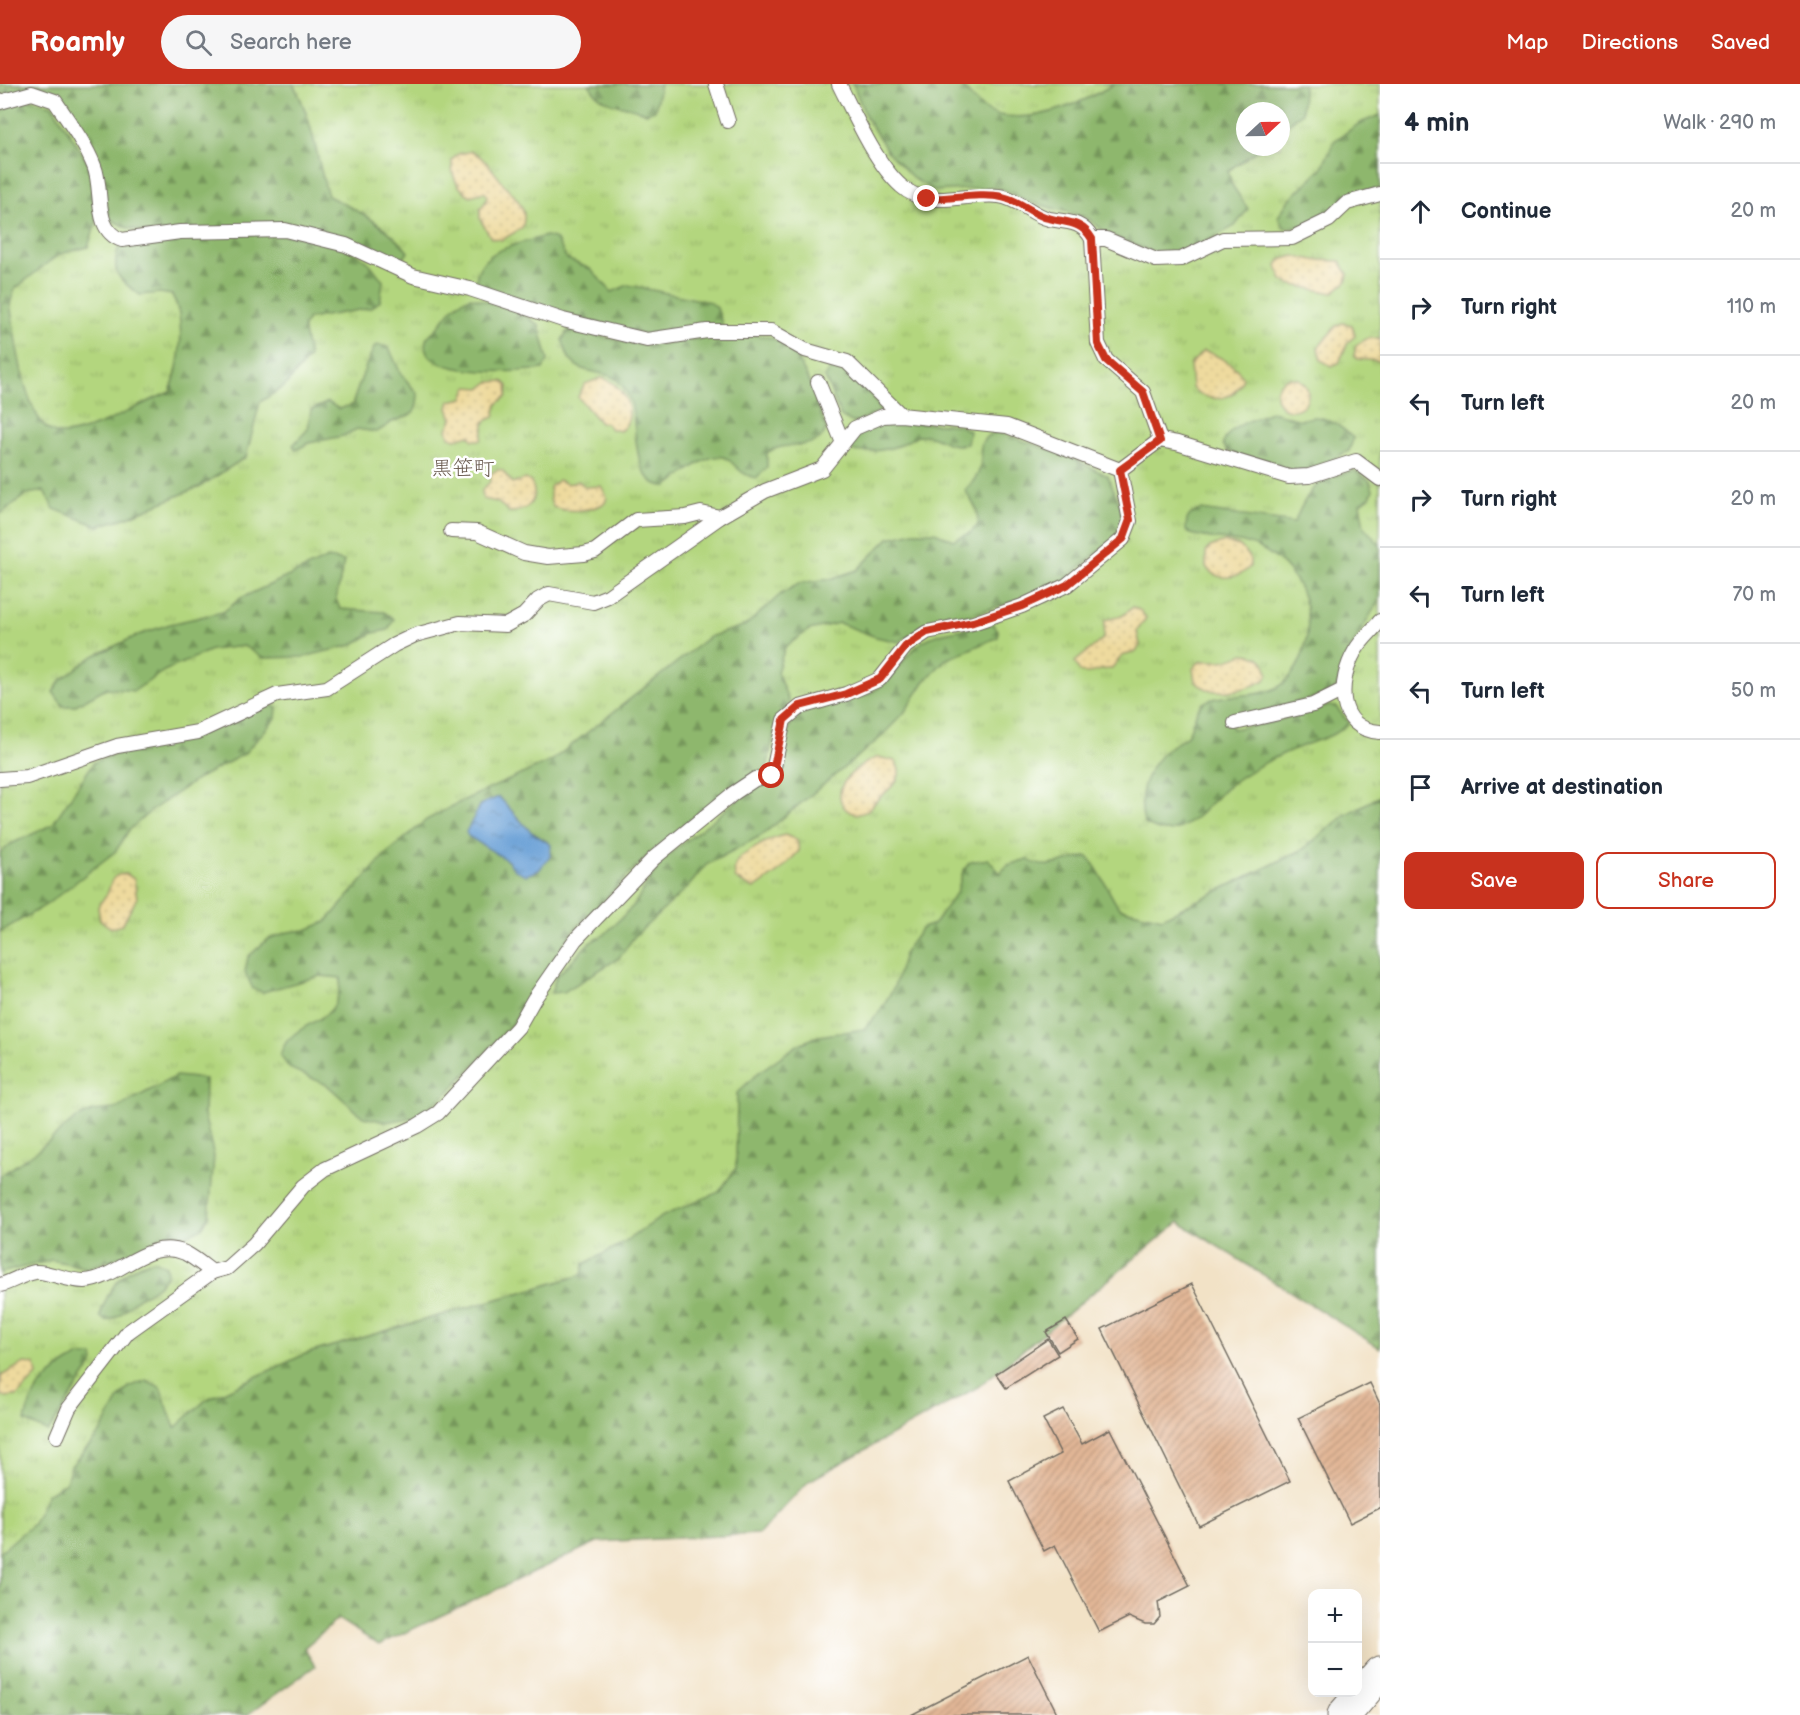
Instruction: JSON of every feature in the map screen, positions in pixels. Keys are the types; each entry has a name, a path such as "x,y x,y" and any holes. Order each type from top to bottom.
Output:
{"street":[{"path":"1344,1715 1380,1673"}],"lane":[{"path":"716,84 728,121"},
{"path":"839,84 869,144 901,187 927,199 999,196 1014,200 1047,218 1068,221 1087,229 1092,239 1098,344 1106,360 1143,392 1160,441"},
{"path":"0,102 32,93 56,101 94,165 99,180 102,218 112,237 122,240 180,232 285,230 346,245 413,276 470,289 563,320 647,340 707,330 771,331 805,350 847,362 901,415"},
{"path":"1092,239 1106,239 1156,260 1180,259 1222,239 1292,238 1329,220 1347,203 1380,194"},
{"path":"818,382 843,443"},
{"path":"0,779 27,777 117,746 198,732 277,695 327,688 415,634 460,623 506,625 524,615 538,600 549,594 593,602 608,596 720,517 765,491 822,469 855,428 883,417 901,415 1007,426 1120,470"},
{"path":"1120,470 1160,441 1177,443 1289,477 1310,476 1356,461 1380,479"},
{"path":"57,1436 69,1408 128,1332 203,1281 212,1272 227,1268 254,1244 303,1186 325,1169 417,1126 438,1113 518,1028 534,999 575,940 654,858 734,793 755,779 772,776 784,720 800,706 846,694 880,679 906,646 927,632 973,622 1022,606 1067,585 1123,539 1130,520 1120,470"},
{"path":"451,531 477,532 524,553 548,557 584,554 595,550 636,520 685,517 701,513 720,517"},
{"path":"1380,621 1355,650 1344,676 1343,690 1343,703 1354,723 1380,732"},
{"path":"1235,723 1313,705 1343,690"},
{"path":"0,1285 37,1271 64,1280 85,1281 108,1276 134,1258 160,1250 184,1253 212,1272"}],"green space":[{"path":"0,84 1380,84 1380,820 1302,850 1162,918 1119,908 704,1240 305,1354 0,1594"},
{"path":"0,84 293,84 310,124 328,196 361,213 392,234 408,252 400,264 289,225 149,233 128,228 107,218 103,180 58,98 32,90 0,93"},
{"path":"589,84 660,84 655,110 646,113 607,101 594,92"},
{"path":"853,84 960,84 987,111 1014,117 1059,110 1114,84 1303,84 1302,113 1290,123 1290,102 1236,102 1236,156 1249,156 1228,171 1232,185 1248,209 1235,226 1188,251 1176,254 1155,253 1108,234 1086,217 1030,202 998,187 935,191 914,179 888,152 866,117"},
{"path":"31,100 52,105 88,163 97,219 88,247 60,254 46,264 15,289 10,303 24,380 39,419 50,431 64,434 91,428 170,392 179,356 181,330 177,305 172,295 160,293 140,295 122,281 117,271 116,258 118,249 125,244 216,234 287,235 319,240 347,249 369,263 383,281 380,301 371,308 308,319 303,327 309,357 285,386 260,402 246,457 201,486 128,517 98,526 54,509 44,491 27,494 0,514 0,112 18,101"},
{"path":"1380,115 1380,188 1351,195 1326,215 1304,225 1285,228 1278,217 1288,201 1322,168 1334,141 1360,123"},
{"path":"546,236 556,239 567,259 590,269 612,292 628,285 710,302 717,308 723,326 645,334 564,315 476,285 483,263 491,256 500,250"},
{"path":"471,297 516,310 539,325 548,360 543,369 473,370 453,367 437,361 427,353 428,336 456,305"},
{"path":"569,329 641,345 740,334 774,339 786,346 800,363 826,428 817,441 774,449 767,453 767,468 756,478 744,473 729,460 715,457 697,464 667,486 655,483 646,476 641,465 633,410 624,387 609,375 584,369 569,358 562,340"},
{"path":"375,346 389,348 401,374 418,394 416,407 412,414 376,432 357,429 343,436 309,443 296,450 293,445 308,429 311,410 328,402 339,409 352,405 371,353"},
{"path":"833,365 855,376 873,397 881,411 853,423 841,416 825,377"},
{"path":"1270,412 1300,419 1316,417 1332,422 1346,431 1353,439 1349,451 1316,467 1287,471 1269,467 1226,450 1223,444 1230,432"},
{"path":"886,421 959,425 969,431 967,444 954,445 924,435 885,449 852,451 851,441 865,430"},
{"path":"997,432 1066,455 1108,476 1121,508 1122,521 1115,538 1053,589 967,616 934,622 919,628 899,642 876,637 839,623 809,630 785,647 777,672 789,702 776,724 767,768 735,785 648,855 570,934 514,1021 448,1093 415,1117 386,1122 363,1117 327,1085 289,1068 280,1055 285,1044 299,1031 330,1012 339,993 341,978 320,976 263,992 253,989 245,972 248,957 268,939 288,932 306,930 326,922 384,856 426,820 462,801 551,761 709,637 746,625 781,594 800,583 830,579 857,570 889,538 914,532 935,532 953,540 970,533 978,525 977,510 965,490 978,474 982,443 989,435","holes":["499,797 530,831 548,842 515,870 507,860 467,832 481,804"]},
{"path":"1355,471 1369,480 1373,490 1370,497 1360,503 1364,527 1380,545 1380,598 1350,650 1336,688 1328,694 1230,720 1232,729 1268,723 1329,706 1336,707 1349,723 1331,735 1266,762 1227,787 1197,817 1180,828 1163,831 1147,825 1144,823 1142,802 1149,772 1161,755 1188,734 1200,706 1204,702 1217,698 1263,693 1280,686 1298,664 1303,654 1307,633 1305,603 1300,589 1283,565 1272,555 1251,544 1191,534 1186,530 1189,517 1201,510 1294,523 1309,493 1315,487 1331,477"},
{"path":"328,558 344,561 336,599 340,609 384,612 394,619 388,630 373,633 352,645 303,657 262,658 244,646 211,650 164,671 134,691 106,688 74,706 63,706 53,692 61,680 94,656 138,635 170,624 223,612 241,598"},
{"path":"992,623 998,630 998,637 945,660 924,682 904,713 879,739 762,835 706,865 688,887 634,937 619,958 564,992 551,993 556,977 589,943 604,935 634,905 662,860 757,785 767,784 783,740 797,717 811,710 870,693 891,676 915,648 929,638"},
{"path":"269,705 277,708 276,718 244,754 199,778 152,810 129,830 116,851 46,905 0,932 0,853 11,844 52,825 94,762 116,754 152,746"},
{"path":"1380,796 1380,1348 1179,1222 978,1387 809,1481 759,1534 597,1542 379,1645 338,1619 304,1648 315,1666 247,1715 0,1715 0,1552 33,1524 47,1494 66,1482 71,1466 100,1433 120,1397 129,1387 146,1380 160,1387 175,1428 206,1400 305,1354 582,1275 584,1264 618,1246 663,1216 719,1192 736,1168 737,1093 759,1072 799,1044 819,1036 864,1029 880,1011 894,987 905,951 922,928 934,924 957,892 963,871 970,862 988,859 1000,873 1008,865 1027,859 1042,865 1050,865 1088,857 1119,908 1162,918 1302,850 1345,815"},
{"path":"176,1076 205,1079 204,1115 214,1156 209,1216 202,1228 188,1235 163,1234 145,1248 87,1268 52,1260 0,1273 0,1176 37,1151 75,1119 93,1111 115,1109"},
{"path":"155,1260 166,1266 167,1274 163,1280 118,1316 105,1321 100,1316 103,1306 119,1279 135,1267"},
{"path":"80,1356 93,1356 94,1362 48,1432 25,1421 37,1390 51,1374"}],"sand":[{"path":"472,151 482,158 522,208 524,221 522,228 502,240 491,238 480,219 480,209 487,195 484,192 470,196 458,185 454,176 452,160 458,154"},
{"path":"1294,256 1314,260 1340,261 1348,274 1346,282 1332,293 1289,284 1282,280 1277,266 1280,260"},
{"path":"1342,323 1352,325 1355,336 1348,342 1339,363 1331,366 1321,360 1318,348 1336,326"},
{"path":"1368,338 1380,338 1380,361 1358,359 1354,356 1356,345"},
{"path":"1203,351 1226,361 1243,378 1234,392 1228,396 1206,397 1192,388 1190,365"},
{"path":"601,378 616,385 629,408 626,425 620,431 611,429 606,423 600,423 578,397 585,384"},
{"path":"1292,378 1303,383 1308,394 1303,405 1292,410 1281,405 1276,394 1281,383"},
{"path":"503,381 508,386 507,396 497,404 494,417 485,421 481,440 473,440 469,435 456,439 449,437 447,429 452,419 448,408 450,401 463,398 468,387 481,388 489,382"},
{"path":"502,470 512,483 526,479 531,482 534,494 527,507 510,512 497,502 483,499 482,490 490,482 491,473"},
{"path":"558,480 568,484 579,481 585,487 601,486 607,497 605,503 579,510 553,507 550,487"},
{"path":"1225,542 1240,546 1250,557 1250,567 1239,574 1227,577 1210,572 1206,567 1206,551 1210,547"},
{"path":"1133,607 1141,611 1146,618 1137,631 1140,645 1136,652 1122,656 1111,669 1080,672 1075,662 1104,638 1105,620 1122,616"},
{"path":"1244,654 1254,655 1263,661 1268,674 1265,680 1229,691 1210,690 1195,681 1193,669 1199,663 1223,661"},
{"path":"878,757 895,761 899,772 896,782 867,811 861,814 850,812 843,806 840,796 841,788 857,769"},
{"path":"785,835 797,840 799,851 781,870 754,889 736,879 734,872 736,862 742,856 774,838"},
{"path":"126,874 134,879 137,898 122,925 111,928 100,920 98,907 107,894 114,877"},
{"path":"24,1363 35,1364 37,1376 17,1396 3,1397 0,1395 1,1376"}],"water":[{"path":"499,797 530,831 551,845 550,856 539,870 526,875 515,870 507,860 468,836 466,832 481,804"}],"building":[{"path":"1192,1284 1290,1481 1199,1526 1102,1329"},
{"path":"1066,1320 1078,1339 1058,1352 1046,1332"},
{"path":"1048,1339 1058,1355 1006,1388 996,1374"},
{"path":"1370,1383 1380,1404 1380,1508 1350,1523 1298,1418"},
{"path":"1063,1409 1082,1444 1110,1429 1190,1586 1158,1602 1160,1617 1154,1624 1145,1624 1129,1617 1099,1632 1055,1545 1044,1551 1009,1481 1061,1454 1043,1419"},
{"path":"1028,1655 1058,1715 911,1715"}],"district":[{"name":"黒笹町","path":"463,468"}],"route":[{"path":"772,776 784,720 800,706 846,694 880,679 906,646 927,632 973,622 1022,606 1067,585 1123,539 1130,520 1120,470 1160,441 1143,392 1106,360 1098,344 1092,239 1087,229 1068,221 1047,218 1014,200 999,196 927,199"}]}
